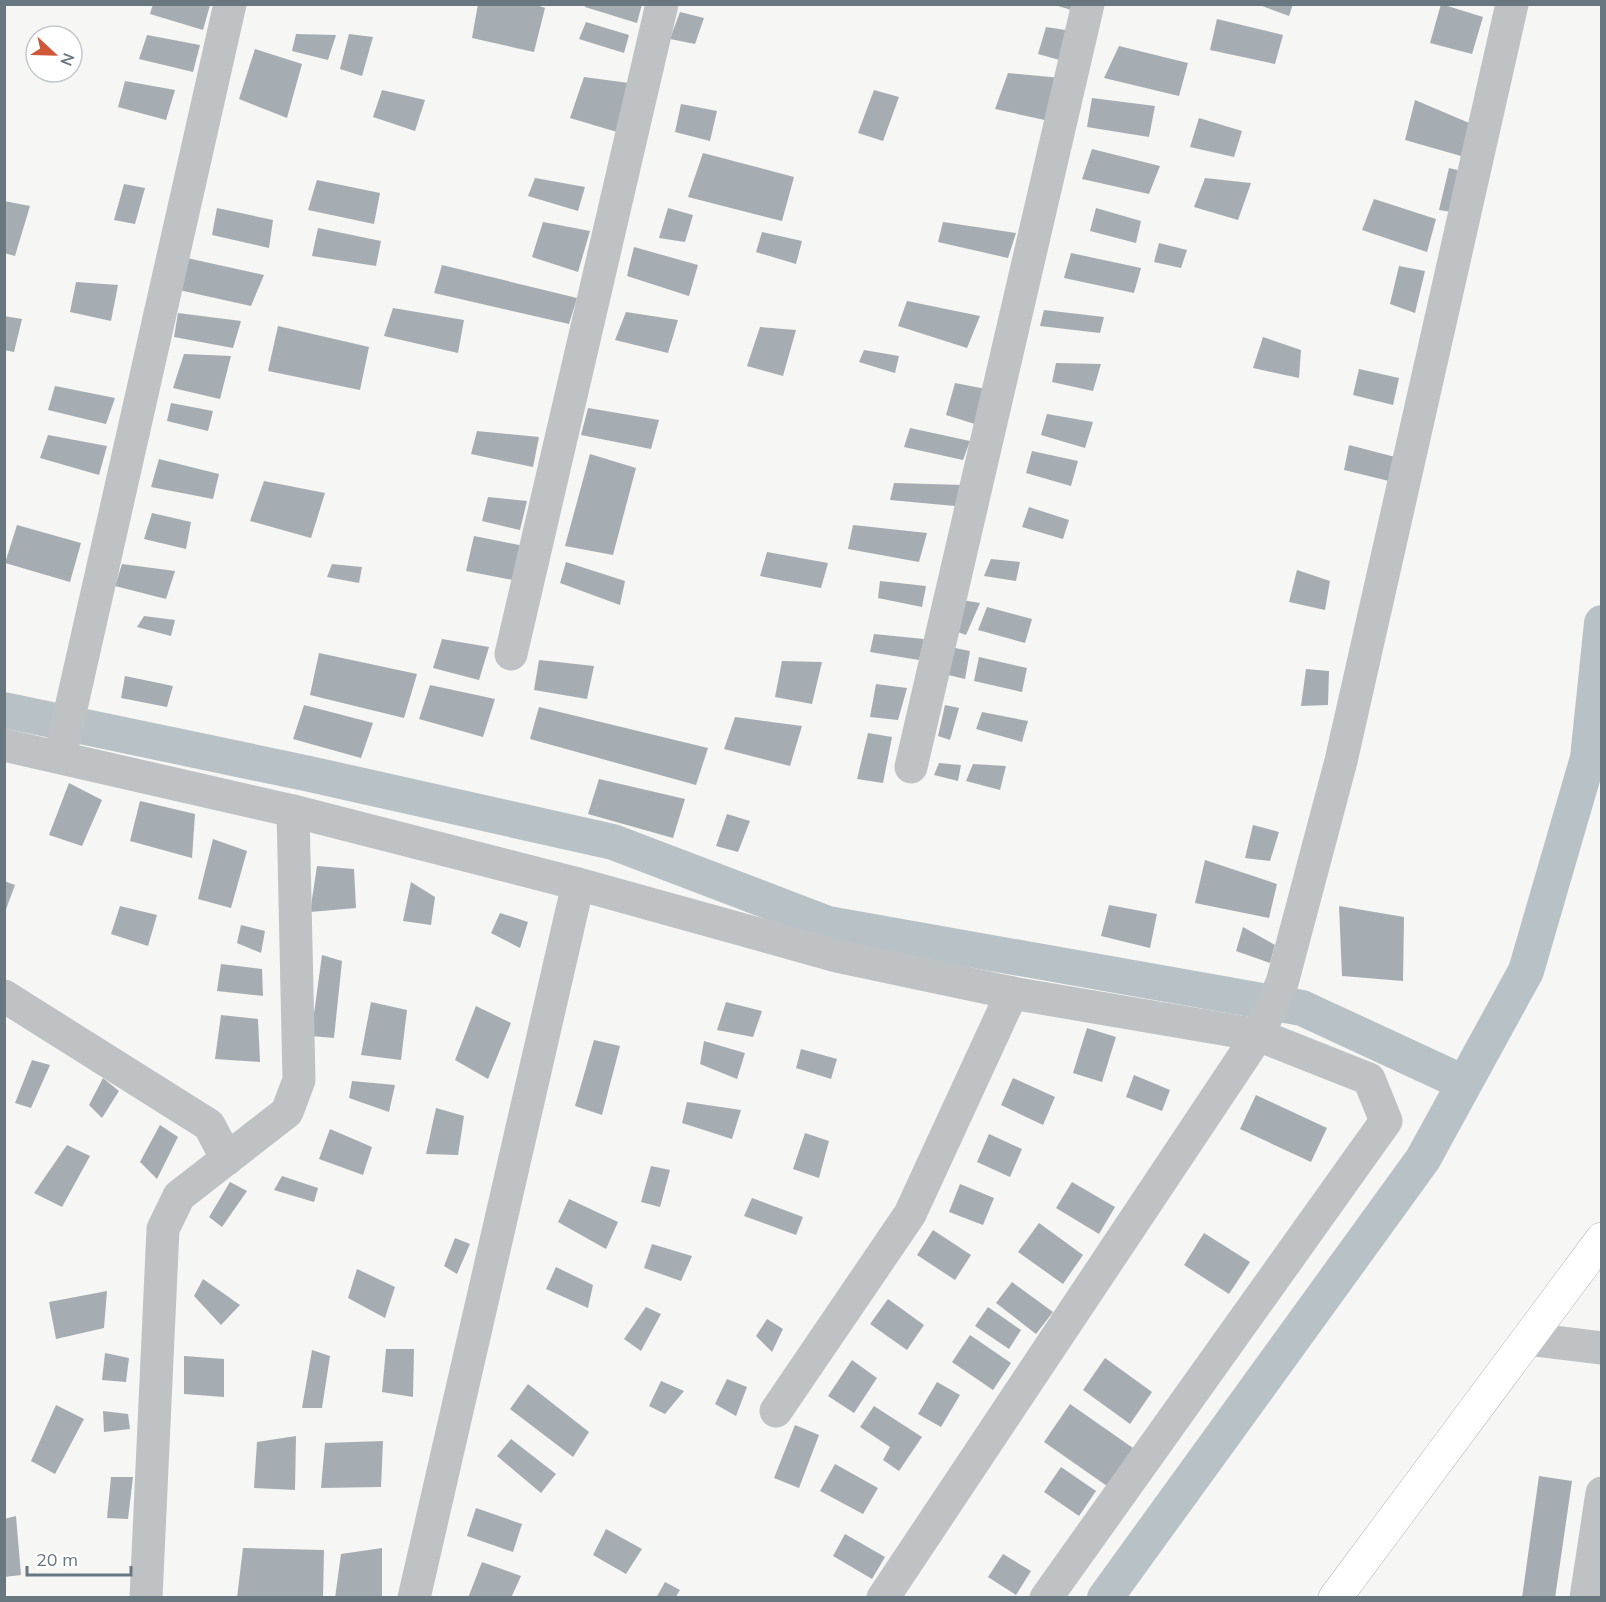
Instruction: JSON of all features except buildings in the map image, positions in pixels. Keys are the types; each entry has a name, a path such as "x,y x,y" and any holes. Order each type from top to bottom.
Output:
{"main road":[{"path":"1335,1598 1602,1239"}],"street":[{"path":"62,749 230,4"},
{"path":"511,654 662,4"},
{"path":"912,767 1088,4"},
{"path":"883,1598 1262,1028 1282,983 1341,761 1512,4"},
{"path":"4,745 62,749 578,884 837,956 1012,993 1262,1028 1369,1079 1386,1121 1046,1598"},
{"path":"146,1598 163,1229 179,1196 287,1112 299,1080 293,811"},
{"path":"414,1598 578,884"},
{"path":"776,1412 910,1214 1012,993"},
{"path":"4,996 209,1125 227,1159"},
{"path":"1528,1338 1602,1348"},
{"path":"1586,1598 1602,1493"}],"waterway":[{"path":"1105,1598 1423,1159 1526,971 1588,758 1602,623"},
{"path":"4,710 305,773 613,842 828,924 1302,1008 1464,1083"}]}
